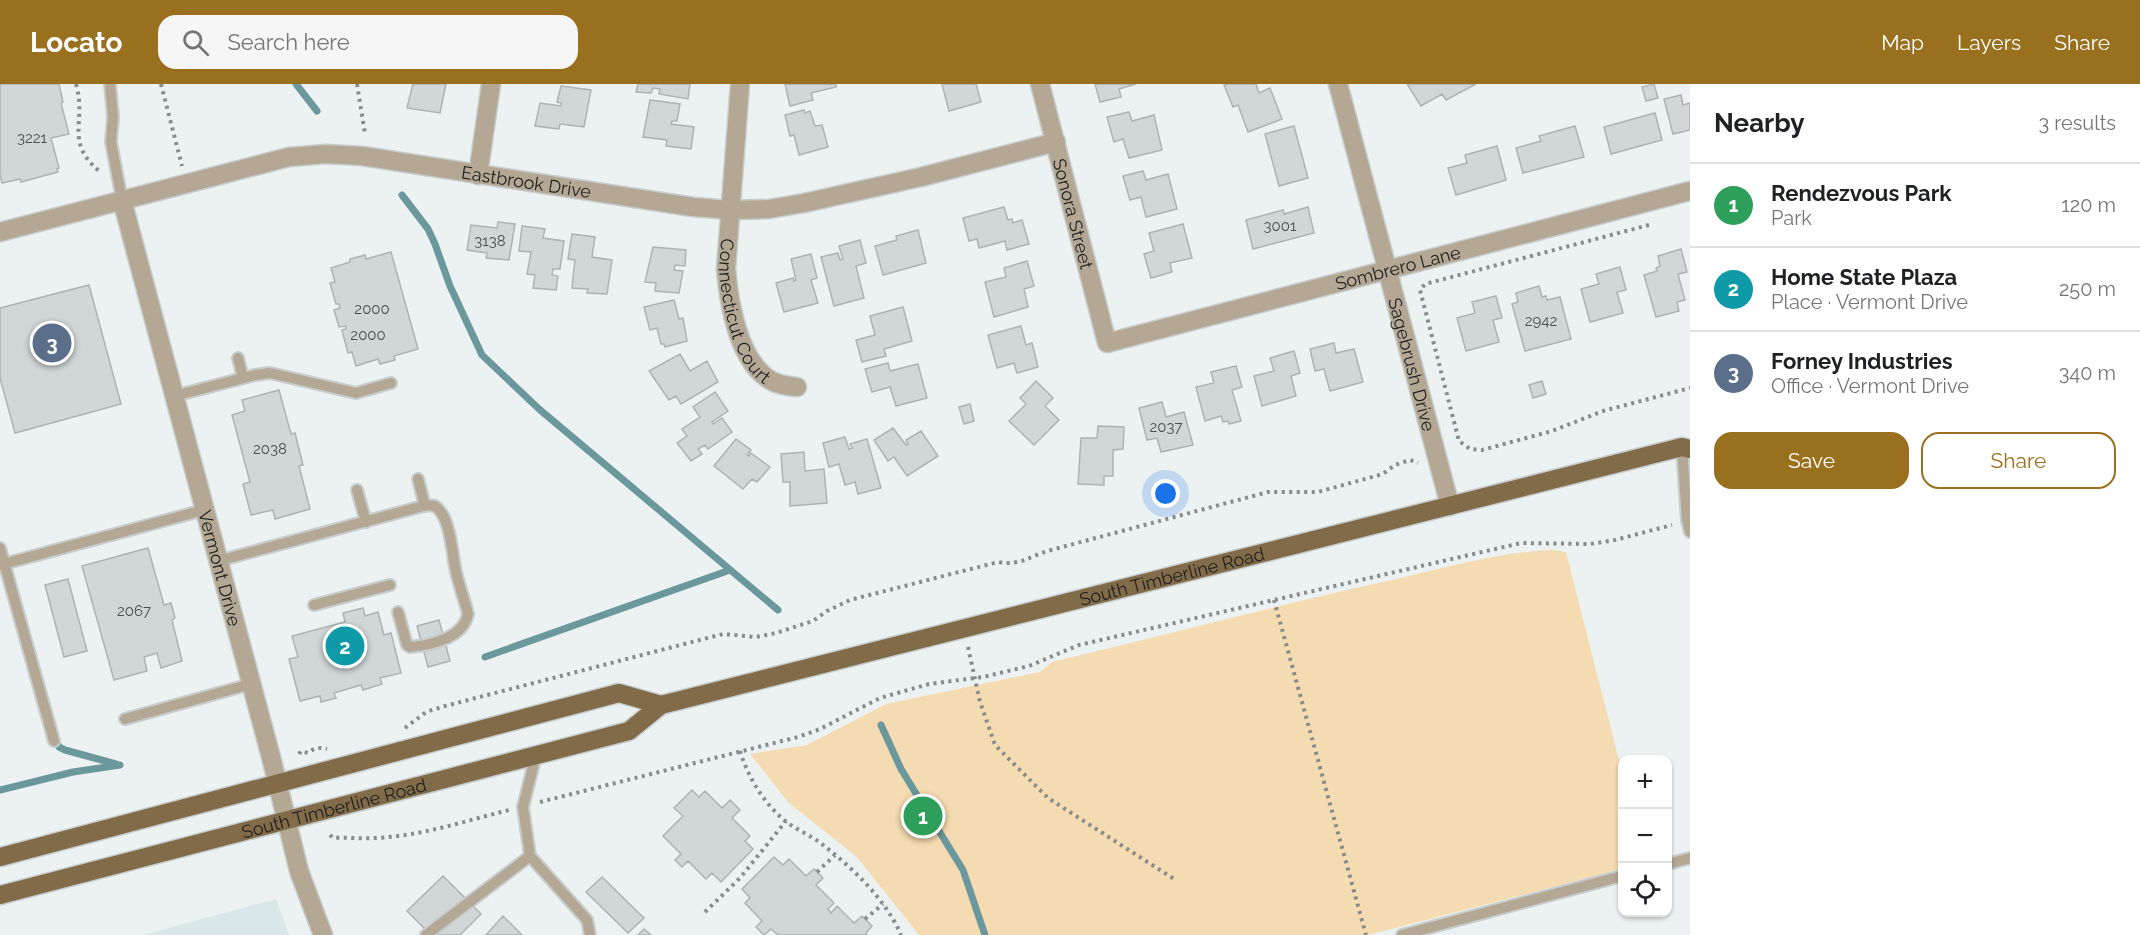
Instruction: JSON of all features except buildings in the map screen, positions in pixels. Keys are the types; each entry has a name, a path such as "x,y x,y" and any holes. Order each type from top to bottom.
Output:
{"main road":[{"name":"South Timberline Road","path":"0,895 629,731 661,705 1450,506 1688,449"},
{"path":"0,856 619,693 661,705"}],"street":[{"path":"478,175 491,84"},
{"name":"Connecticut Court","path":"740,84 726,269 728,295 736,327 750,357 759,370 770,380 784,386 797,387"},
{"name":"Sonora Street","path":"1040,84 1107,343"},
{"name":"Sagebrush Drive","path":"1338,84 1450,506"},
{"name":"Eastbrook Drive","path":"0,232 289,157 326,154 362,156 693,207 730,210 769,209 804,203 921,177 1056,142"},
{"name":"Sombrero Lane","path":"1107,343 1690,191"},
{"name":"Vermont Drive","path":"122,200 299,871 323,935"}],"lane":[{"path":"110,84 113,117 111,142 122,200"},
{"path":"238,358 243,378"},
{"path":"174,396 270,373 356,393 391,383"},
{"path":"1688,449 1689,526"},
{"path":"418,479 425,506"},
{"path":"357,490 366,522"},
{"path":"218,561 425,506 435,506 443,514 455,555 454,566 468,614 467,618 457,633 410,647 407,645 398,612"},
{"path":"2,564 204,510"},
{"path":"0,548 2,564 54,741"},
{"path":"314,605 390,585"},
{"path":"125,719 251,684"},
{"path":"536,755 523,807 530,855 587,920 590,935"},
{"path":"426,935 530,855"},
{"path":"1672,863 1690,858"},
{"path":"1402,935 1618,877"}],"path":[{"path":"76,84 80,97 78,139 81,152 102,173"},
{"path":"161,84 185,184"},
{"path":"357,84 365,134"},
{"path":"1655,223 1425,284 1420,290 1459,441 1470,449 1482,450 1552,431 1595,414 1690,388"},
{"path":"402,732 426,712 445,706 723,634 756,637 776,633 813,621 850,600 998,562 1017,564 1036,554 1268,492 1318,492 1383,474 1395,465 1410,460 1416,463 1436,457"},
{"path":"330,835 333,838 375,838 413,833 523,807 798,737 820,729 880,698 929,684 975,678 1029,666 1079,645 1521,543 1590,544 1689,526"},
{"path":"1274,600 1366,935"},
{"path":"963,629 980,702 995,746 1048,798 1174,879"},
{"path":"299,754 301,751 308,753 313,749 321,748 331,751"},
{"path":"740,750 755,784 786,821 808,834 835,855 883,904 901,935"},
{"path":"705,912 740,878 786,821"},
{"path":"817,872 835,855"},
{"path":"865,919 883,904"}],"shaded area":[{"path":"1533,551 1566,552 1618,756 1618,870 1368,935 919,935 857,857 789,803 750,754 807,745 886,704 1040,672 1052,662 1307,600 1492,557"},
{"path":"276,899 289,935 143,935"}],"waterway":[{"path":"296,84 317,111"},
{"path":"402,195 428,229 450,286 482,355 539,409 778,610"},
{"path":"485,657 730,570"},
{"path":"881,725 901,769 963,870 985,935"},
{"path":"57,743 65,750 116,764"},
{"path":"0,790 73,772 120,765"}],"place":[{"name":"Forney Industries","path":"52,343"},
{"name":"Home State Plaza","path":"345,646"},
{"name":"Rendezvous Park","path":"923,816"}]}
